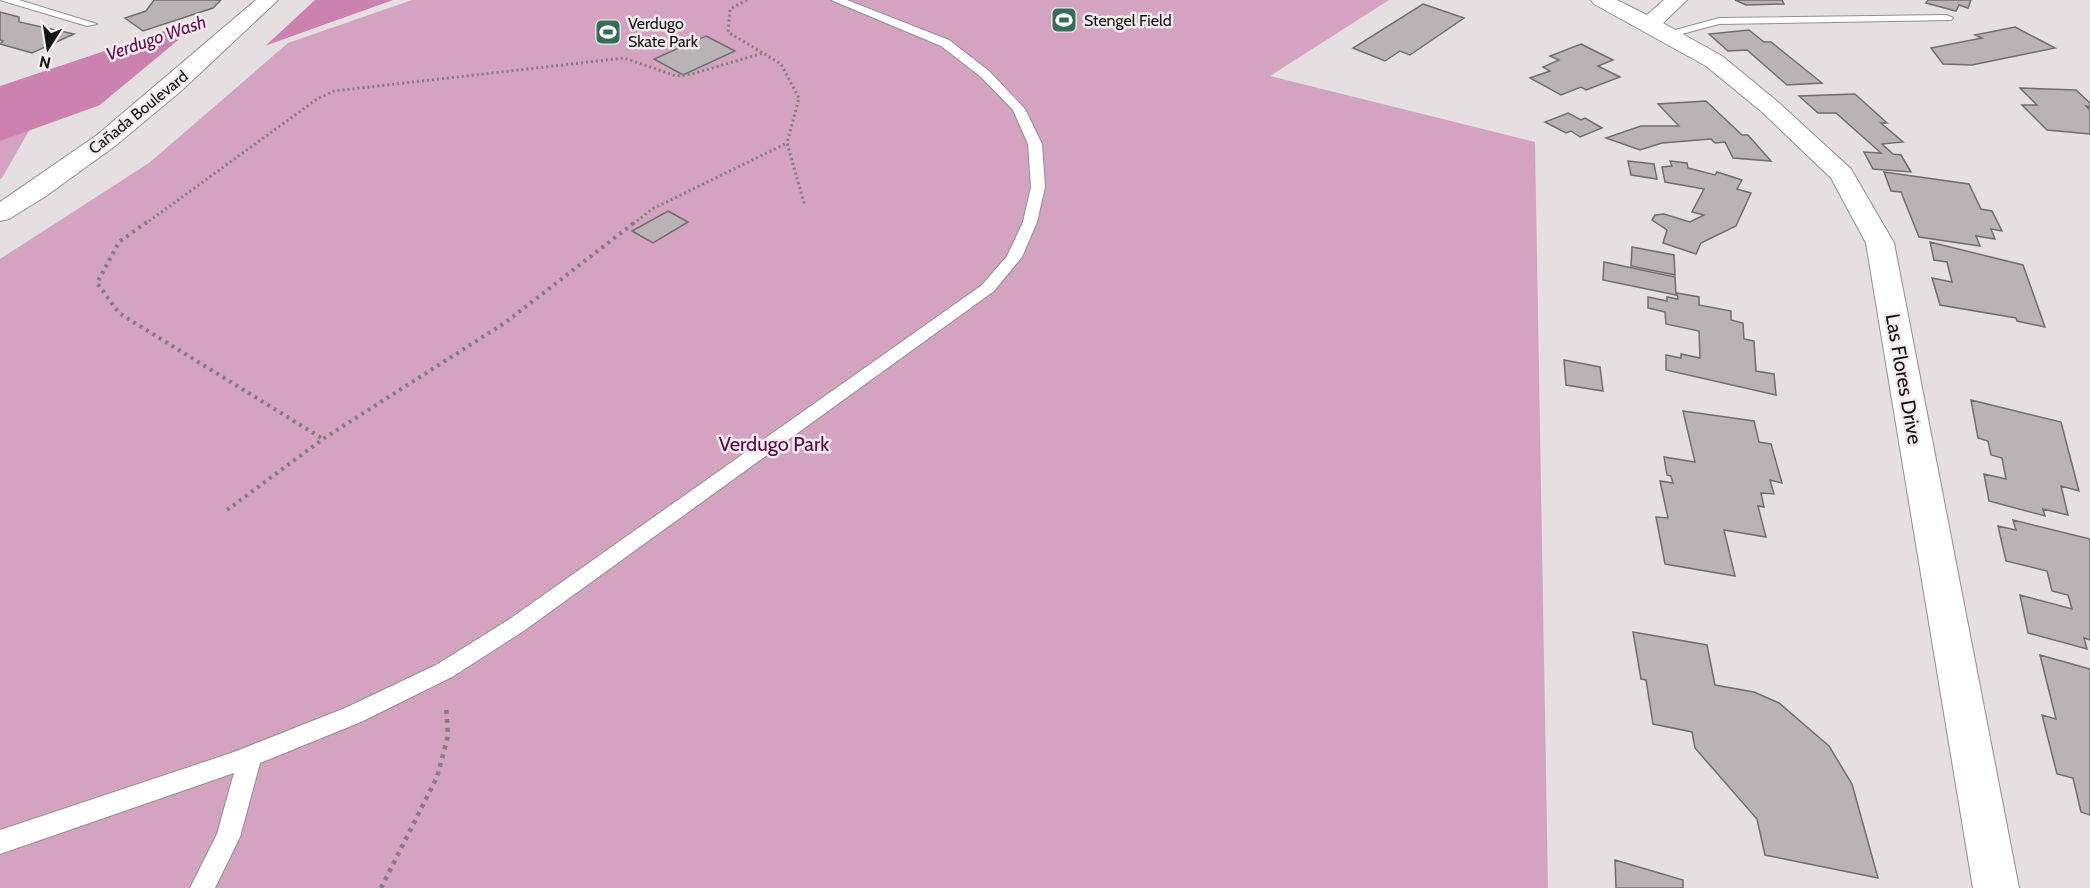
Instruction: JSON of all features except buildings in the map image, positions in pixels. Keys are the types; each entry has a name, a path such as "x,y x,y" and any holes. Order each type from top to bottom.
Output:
{"street":[{"name":"Cañada Boulevard","path":"0,213 93,149 169,90 268,0"},
{"name":"Las Flores Drive","path":"1601,0 1658,29 1714,62 1770,107 1842,174 1880,243 1996,888"},
{"path":"1658,29 1677,0"}],"lane":[{"path":"6,0 91,24"},
{"path":"0,842 251,755 353,715 444,671 518,624 988,288 1014,257 1030,222 1038,187 1035,144 1018,109 985,74 945,43 837,0"},
{"path":"1658,29 1719,21 1947,18"},
{"path":"202,888 228,837 251,755"}],"path":[{"path":"747,0 730,9 728,32 781,64 799,98 787,143 805,206"},
{"path":"323,439 119,313 97,283 119,242 317,99 334,91 624,58 676,76 692,74 763,53"},
{"path":"227,510 323,439 506,322 652,209 787,143"},
{"path":"381,888 437,777 448,736 444,671"}],"green space":[{"name":"Verdugo Park","path":"412,0 1389,0 1270,76 1535,142 1548,888 0,888 0,259 149,163 288,43"},
{"path":"31,127 2,178 0,179 0,138"}],"water":[{"name":"Verdugo Wash","path":"257,0 393,0 0,141 0,86"}],"pier":[{"path":"248,0 315,0 261,50 95,109 212,12"}],"place":[{"name":"Stengel Field","path":"1064,20"},
{"name":"Verdugo Skate Park","path":"608,32"}]}
